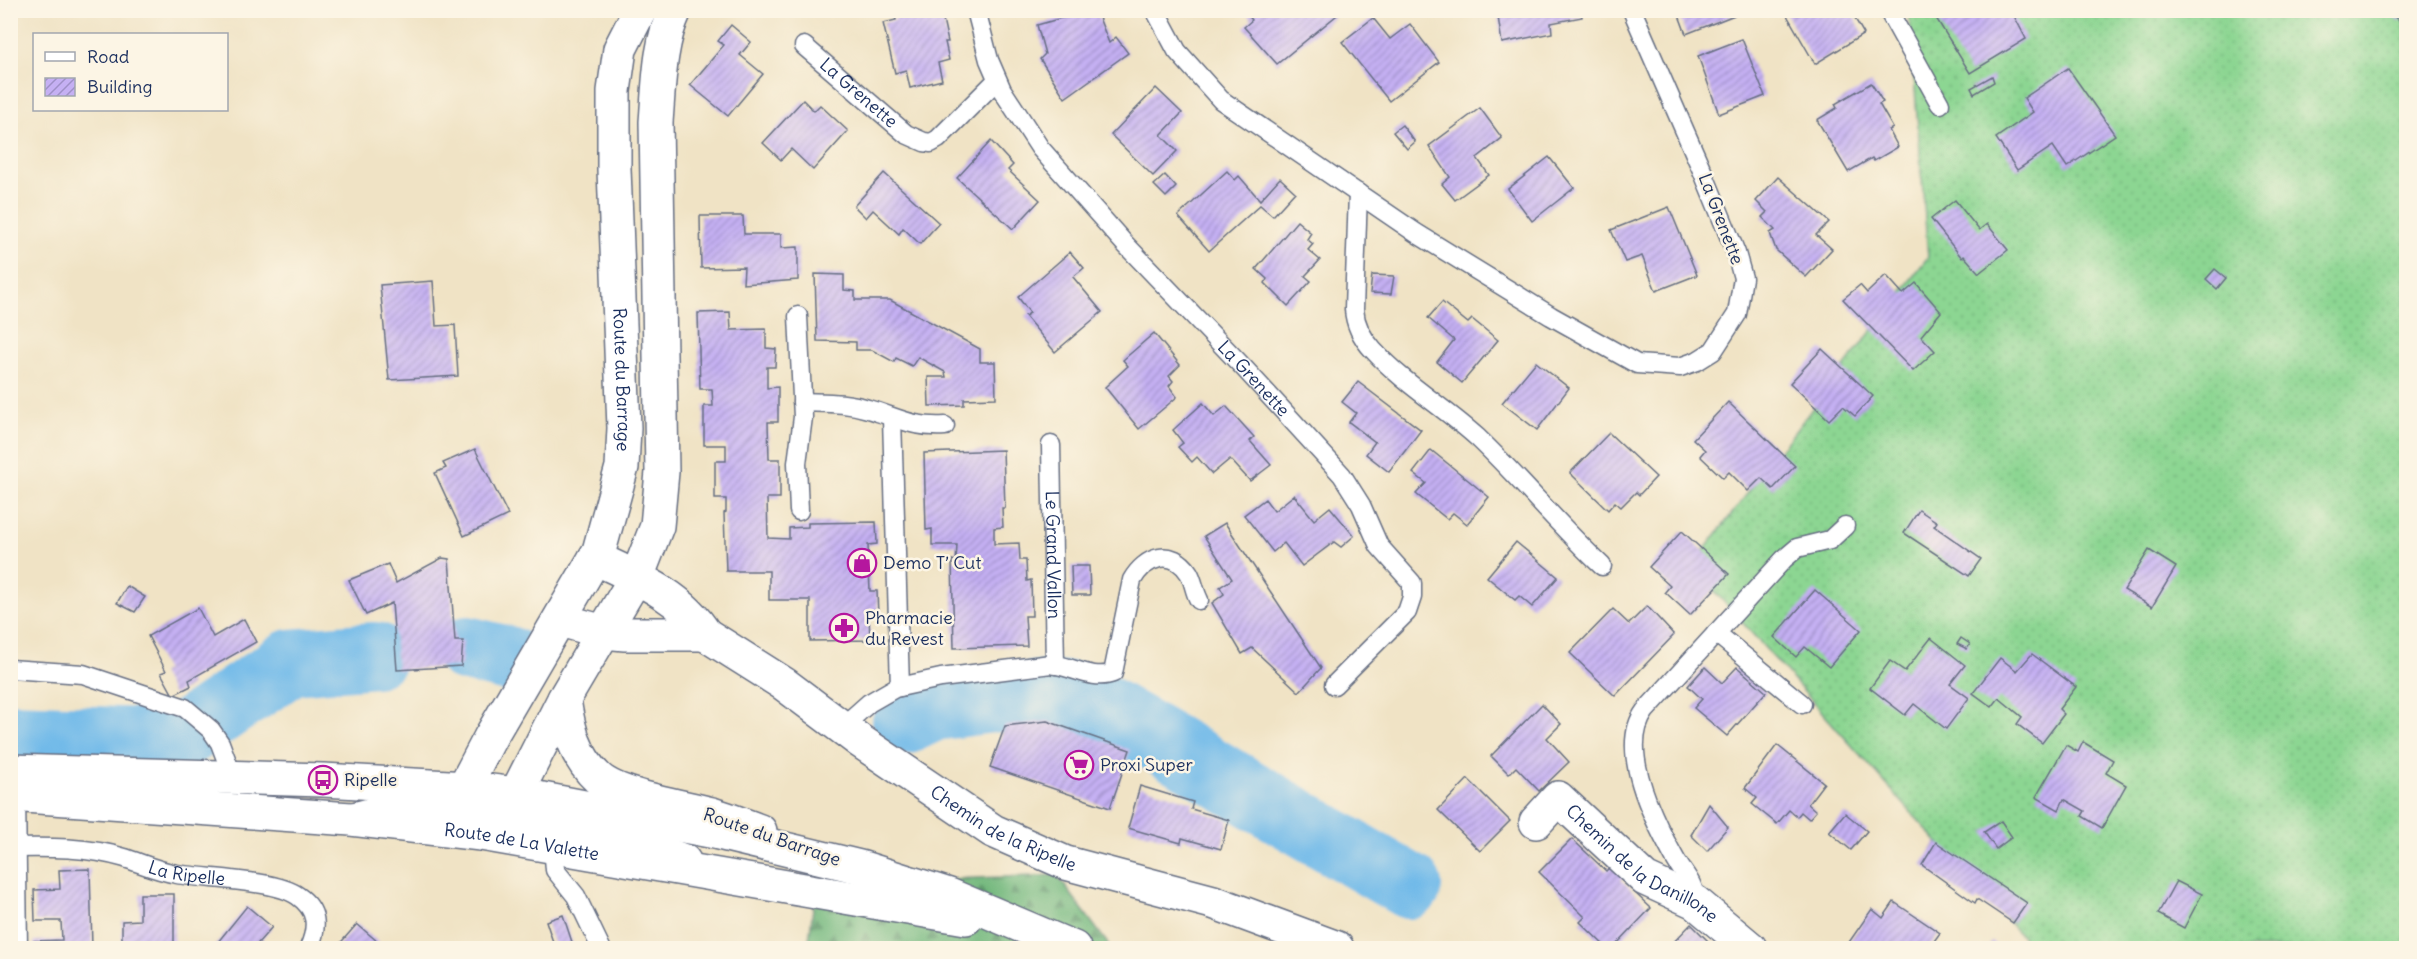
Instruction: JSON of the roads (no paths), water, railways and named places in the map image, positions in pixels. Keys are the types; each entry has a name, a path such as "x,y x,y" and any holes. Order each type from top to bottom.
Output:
{"street":[{"name":"Route du Barrage","path":"477,798 469,778 595,558 611,515 622,467 624,428 614,169 614,91 620,49 640,10"},
{"path":"516,794 564,699 636,578 657,526 662,472 656,122 661,65 675,10"},
{"name":"Chemin de la Ripelle","path":"595,558 672,599 695,618 705,634 762,669 984,825 1034,851 1066,863 1213,902 1337,948"},
{"path":"560,620 604,632 705,634"},
{"name":"Route du Barrage","path":"564,699 568,728 583,759 598,778 613,788 715,815 860,867"},
{"path":"12,787 233,778 323,780 477,798 498,814 638,844 725,876"},
{"name":"Route de La Valette","path":"12,787 351,819 481,834 1030,929"},
{"name":"Route de La Valette","path":"477,798 516,794 710,831 860,867 949,895 1074,948"},
{"path":"351,819 401,807 477,798"},
{"name":"Chemin de la Danillone","path":"1536,822 1558,798 1645,879 1695,902 1750,948"}],"lane":[{"name":"La Grenette","path":"976,10 998,80 1014,111 1048,157 1124,243 1244,368 1342,475 1361,505 1379,546 1412,584 1412,597 1407,612 1334,685"},
{"name":"La Grenette","path":"1155,10 1177,51 1221,100 1358,193 1479,273 1637,364 1680,366 1697,361 1713,351 1737,314 1743,278 1736,253 1704,174 1632,10"},
{"path":"1888,10 1940,104"},
{"name":"La Grenette","path":"804,46 895,125 924,142 931,143 938,139 998,80"},
{"path":"1358,193 1353,309 1355,321 1363,338 1407,381 1476,437 1533,493 1569,535 1602,566"},
{"path":"798,316 802,402 797,463 799,511"},
{"path":"802,402 844,403 914,426 945,426"},
{"path":"892,418 900,687"},
{"name":"Le Grand Vallon","path":"1051,445 1055,664"},
{"path":"1695,902 1693,883 1668,847 1643,792 1634,735 1639,720 1791,553 1805,545 1830,540 1845,526"},
{"path":"842,727 883,693 900,687 955,676 1055,664 1101,677 1113,673 1132,580 1139,567 1149,561 1172,559 1180,564 1189,573 1199,600"},
{"path":"1716,633 1802,704"},
{"path":"10,669 83,674 185,708 211,730 220,742 233,778"},
{"path":"12,787 18,948"},
{"path":"554,846 555,870 576,896 601,948"},
{"name":"La Ripelle","path":"13,848 100,853 161,872 255,883 296,894 311,908 315,918 309,948"}],"waterway":[{"path":"467,649 508,659"},
{"path":"10,736 174,742 291,662 375,655"},
{"path":"905,722 934,708 1042,693 1071,694 1099,705 1409,886"}],"place":[{"name":"Demo T’ Cut","path":"862,563"},
{"name":"Pharmacie du Revest","path":"844,628"},
{"name":"Proxi Super","path":"1079,765"},
{"name":"Ripelle","path":"323,780"}]}
